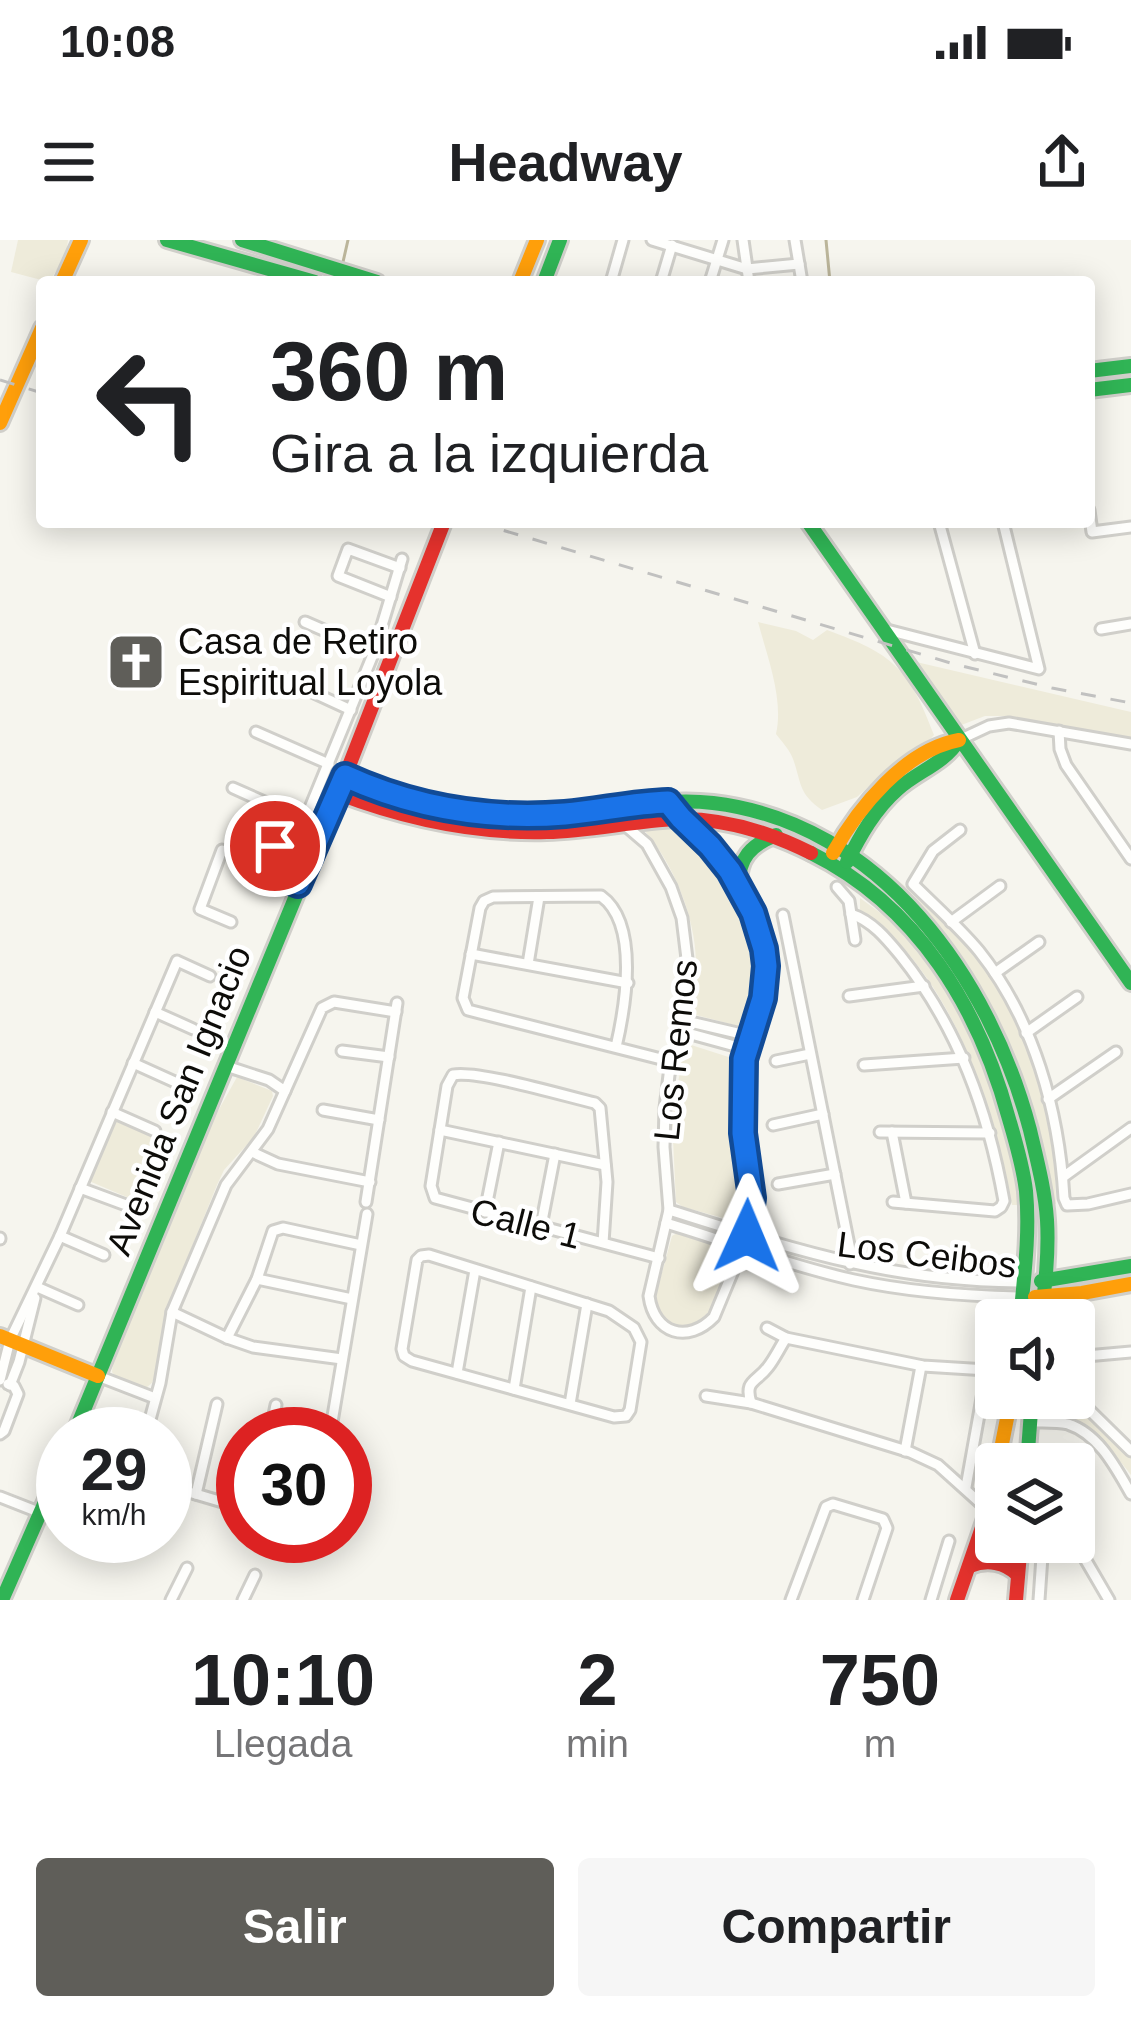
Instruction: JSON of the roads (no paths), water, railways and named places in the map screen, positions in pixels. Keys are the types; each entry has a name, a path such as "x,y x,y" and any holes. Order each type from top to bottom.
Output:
{"street":[{"path":"65,276 81,240"},
{"path":"167,240 294,276"},
{"path":"242,240 358,276"},
{"path":"522,276 537,240"},
{"path":"546,276 560,240"},
{"path":"613,276 623,240"},
{"path":"652,240 747,269 799,264"},
{"path":"712,276 723,240"},
{"path":"743,240 748,276"},
{"path":"795,240 801,276"},
{"path":"663,276 672,243"},
{"path":"0,423 36,342"},
{"path":"1095,370 1131,366"},
{"path":"1095,389 1131,385"},
{"path":"1091,528 1092,532 1131,527"},
{"name":"Avenida San Ignacio","path":"85,1407 345,776 442,528"},
{"path":"812,528 1131,983"},
{"path":"941,528 975,654"},
{"path":"881,629 1040,669 1005,528"},
{"path":"264,869 275,846 304,820 374,652 391,597 401,563 348,549 338,576 391,597"},
{"path":"305,622 374,652"},
{"path":"1101,629 1131,624"},
{"path":"286,680 350,710"},
{"path":"839,879 859,809 891,776 950,740 998,724 1131,744"},
{"path":"1059,731 1066,765 1131,859"},
{"path":"256,732 329,764"},
{"path":"345,776 449,818"},
{"path":"233,788 304,820"},
{"path":"337,793 400,816 578,830 681,818 776,835 829,862 847,897 856,940"},
{"path":"520,824 668,802 712,803 765,814 792,822 844,850 896,905 946,946 970,980 984,1020 1020,1158 1028,1245 1022,1299"},
{"name":"Los Remos","path":"621,824 647,844 662,867 686,934 688,967 664,1125 669,1210 649,1296 661,1324 694,1331 717,1311 745,1241 752,1198 743,1133 746,1049 763,998 766,966 757,925 739,886 710,846 668,802"},
{"path":"960,830 933,851 913,884 977,949 1014,1005 1040,1067 1059,1144 1067,1204 1131,1194"},
{"path":"739,886 744,854 776,835"},
{"path":"231,922 200,909 222,850 298,884"},
{"path":"829,862 844,850"},
{"path":"839,879 896,905"},
{"path":"951,922 1000,886"},
{"path":"616,1047 628,983 622,935 607,900 601,896 487,898 480,908 463,998 470,1012 673,1062"},
{"path":"528,964 539,897"},
{"path":"851,914 876,928 924,986 952,1034 989,1133 1004,1201 995,1210 892,1202"},
{"path":"783,915 850,1264"},
{"path":"995,973 1039,942"},
{"path":"471,954 628,983"},
{"path":"0,1434 18,1394 3,1382 11,1341 34,1309 37,1287 176,961 210,976"},
{"path":"849,997 924,986"},
{"path":"1026,1033 1076,998"},
{"path":"152,1407 172,1312 226,1185 268,1129 322,1008 334,1001 397,1008 334,1407"},
{"path":"952,1034 1014,1005"},
{"path":"154,1012 193,1029"},
{"path":"984,1020 1014,1073 1043,1188 1047,1218 1043,1299"},
{"path":"681,1026 750,1036"},
{"path":"681,1026 746,1049"},
{"path":"343,1051 389,1058"},
{"path":"1048,1100 1116,1052"},
{"path":"776,1061 810,1054"},
{"path":"864,1066 964,1058"},
{"path":"133,1063 175,1082"},
{"path":"226,1066 285,1091"},
{"name":"Calle 1","path":"602,1243 605,1165 603,1113 598,1105 460,1073 448,1080 431,1186 438,1201 659,1258"},
{"path":"998,1077 1014,1073"},
{"path":"323,1110 379,1120"},
{"path":"112,1112 155,1131"},
{"path":"772,1125 823,1114"},
{"path":"1063,1177 1131,1127"},
{"path":"440,1130 605,1165"},
{"path":"906,1203 886,1132 989,1133"},
{"path":"485,1212 499,1142"},
{"path":"252,1152 278,1164 370,1181"},
{"path":"541,1226 555,1154"},
{"path":"778,1184 835,1174"},
{"path":"80,1188 126,1205"},
{"name":"Los Ceibos","path":"669,1210 819,1271 955,1295 1044,1288"},
{"name":"Los Ceibos","path":"666,1223 899,1274 1023,1289"},
{"path":"227,1338 257,1279 273,1232 283,1228 362,1245"},
{"path":"60,1236 104,1255"},
{"path":"429,1256 475,1270 609,1311 632,1326 641,1342 626,1416 614,1417 404,1356 417,1260 429,1256"},
{"path":"1044,1288 1131,1265"},
{"path":"457,1373 475,1270"},
{"path":"1106,1272 1107,1289"},
{"path":"896,1287 899,1274"},
{"path":"257,1279 352,1299"},
{"path":"1044,1288 1107,1289 1131,1284"},
{"path":"37,1287 78,1305"},
{"path":"514,1389 531,1287"},
{"path":"570,1404 587,1304"},
{"path":"172,1312 227,1338 267,1350 342,1359"},
{"path":"632,1326 653,1312"},
{"path":"767,1328 786,1338 921,1366 987,1370 966,1487"},
{"path":"751,1403 749,1385 767,1369 786,1338"},
{"path":"11,1341 154,1398"},
{"path":"1095,1355 1131,1352"},
{"path":"905,1451 921,1366"},
{"path":"706,1396 751,1403 905,1451 938,1465 975,1496"},
{"path":"196,1494 217,1404"},
{"path":"1095,1415 1131,1450"},
{"path":"1003,1443 1008,1419 1060,1423 1082,1431 1104,1450 1131,1494"},
{"path":"1028,1443 1030,1419"},
{"path":"1118,1470 1131,1478"},
{"path":"192,1493 216,1500"},
{"path":"0,1497 36,1512"},
{"path":"791,1600 826,1507 833,1504 886,1522 863,1600"},
{"path":"3,1589 36,1524"},
{"path":"931,1600 950,1540"},
{"path":"958,1600 975,1550"},
{"path":"970,1566 980,1562 1008,1565 1018,1575"},
{"path":"1016,1600 1019,1563"},
{"path":"1039,1600 1042,1563"},
{"path":"1087,1563 1108,1600"},
{"path":"171,1600 187,1568"},
{"path":"243,1600 255,1575"}],"waterway":[{"path":"343,262 348,240"},
{"path":"826,240 829,276"}],"railway":[{"path":"0,380 36,391"},
{"path":"495,528 954,664 1131,703"}],"place":[{"name":"Casa de Retiro Espiritual Loyola","path":"136,662"}]}
